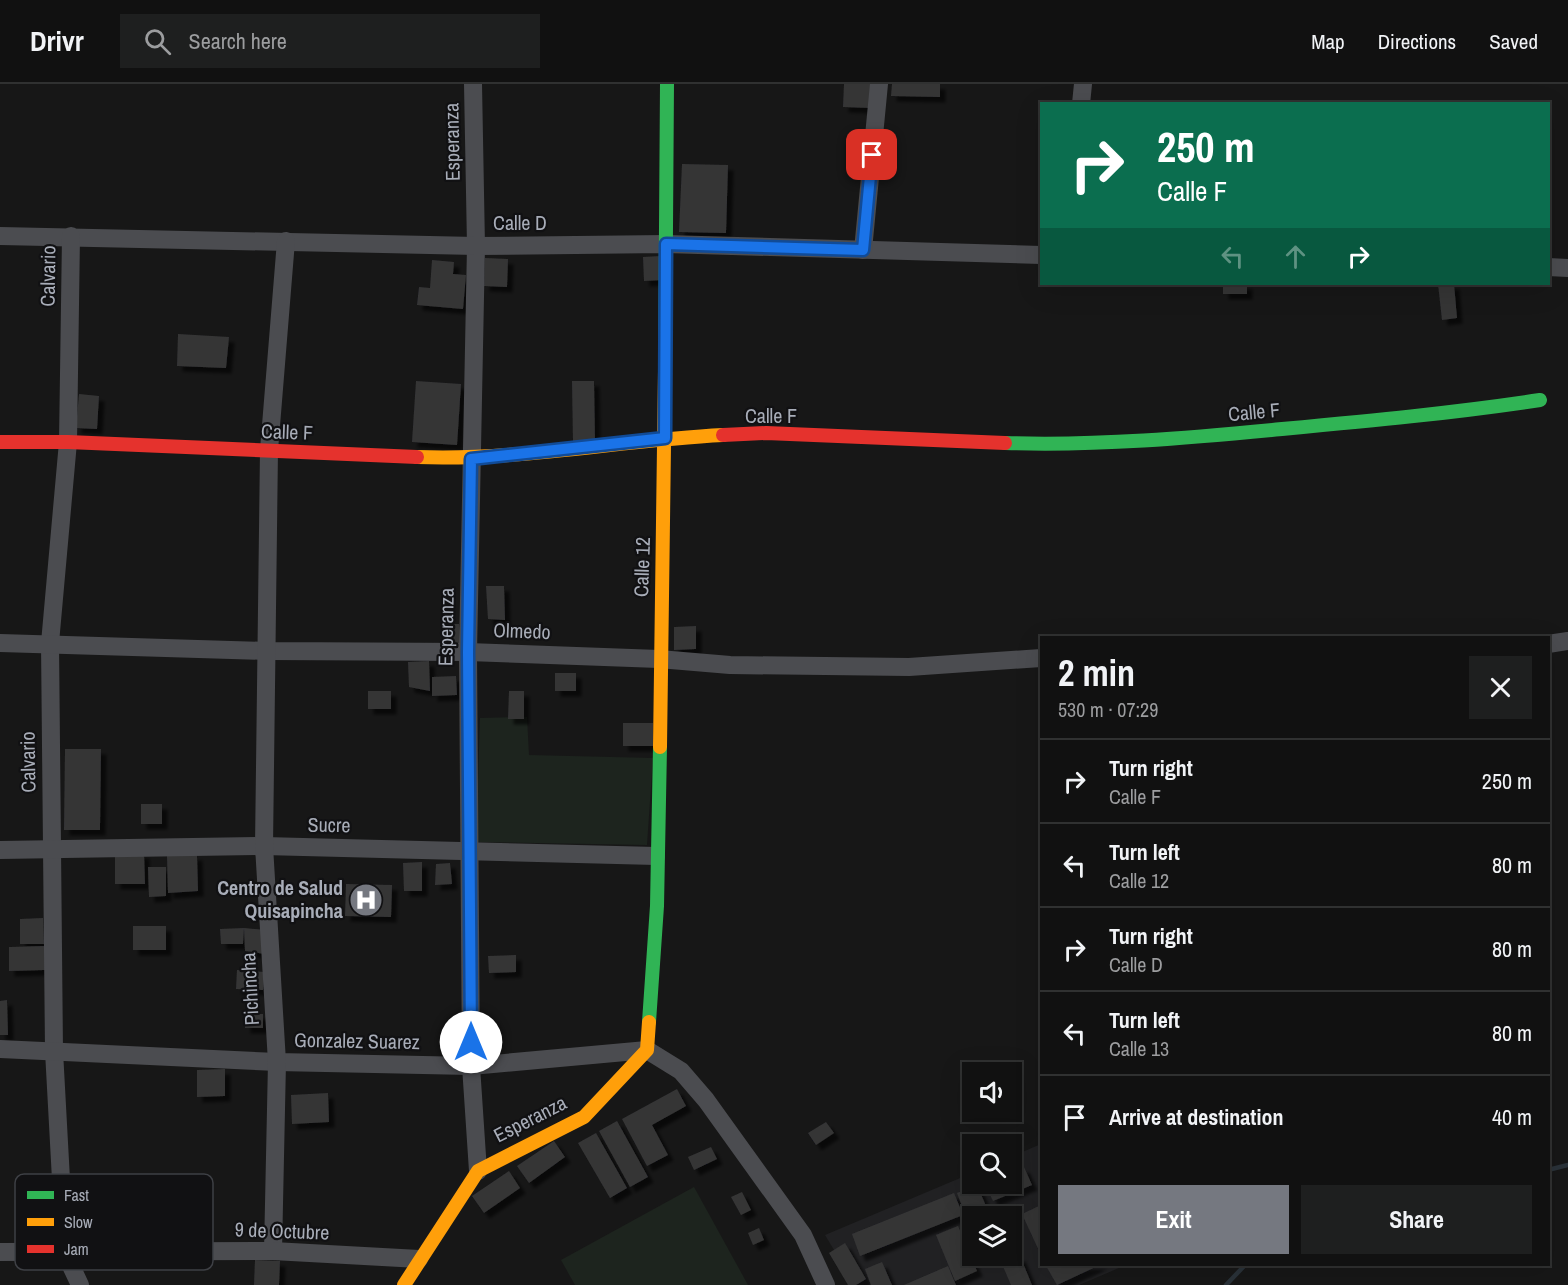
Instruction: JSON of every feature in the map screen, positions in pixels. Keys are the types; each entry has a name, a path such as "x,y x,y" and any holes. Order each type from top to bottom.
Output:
{"street":[{"name":"Esperanza","path":"473,84 476,246 468,652 471,1066 478,1171"},
{"name":"Calle 12","path":"647,1050 657,906 656,856 665,438 667,84"},
{"path":"863,250 879,84"},
{"path":"1081,102 1083,84"},
{"name":"Calle D","path":"0,236 476,246 666,244 1040,255"},
{"name":"Calvario","path":"61,1174 54,1051 50,643 68,442 71,236"},
{"name":"Pichincha","path":"273,1251 277,1062 264,846 269,450 286,241"},
{"path":"1550,267 1568,268"},
{"name":"Calle F","path":"0,442 68,442 471,459 665,438 765,434 1039,444 1141,440 1444,414 1540,400"},
{"path":"1550,644 1568,641"},
{"name":"Olmedo","path":"0,644 50,643 268,651 468,652 660,659 730,665 909,667 1040,658"},
{"name":"Sucre","path":"0,850 264,846 656,856"},
{"name":"Gonzalez Suarez","path":"0,1049 277,1062 471,1066 647,1050"},
{"name":"Esperanza","path":"404,1285 478,1171 584,1117 647,1050"},
{"path":"647,1050 681,1071 706,1100 803,1235 826,1285"},
{"name":"9 de Octubre","path":"213,1252 273,1251 419,1259"},
{"name":"9 de Octubre","path":"0,1252 15,1252"},
{"name":"Calvario","path":"73,1270 80,1285"}],"shaded area":[{"path":"527,717 529,755 653,758 647,845 476,842 480,718"},
{"path":"1040,1144 1040,1266 1124,1266 1079,1285 855,1285 825,1235 962,1177 962,1194 1022,1194 1022,1152"},
{"path":"694,1187 748,1285 575,1285 561,1260"}],"building":[{"path":"844,84 872,84 871,108 843,107"},
{"path":"892,84 940,84 940,97 891,96"},
{"path":"682,164 728,165 726,233 679,232"},
{"path":"661,256 662,280 644,281 643,257"},
{"path":"485,258 508,259 507,287 484,286"},
{"path":"432,260 454,262 453,274 466,275 463,309 417,305 419,287 430,288"},
{"path":"1223,285 1247,285 1247,294 1223,294"},
{"path":"1438,285 1454,285 1457,318 1442,320"},
{"path":"178,334 229,337 226,368 177,366"},
{"path":"416,381 461,384 457,445 412,442"},
{"path":"572,381 594,381 595,443 573,443"},
{"path":"79,394 99,396 97,429 76,428"},
{"path":"486,586 504,586 505,620 488,619"},
{"path":"443,624 459,624 460,643 444,643"},
{"path":"696,626 696,649 674,650 674,627"},
{"path":"429,661 430,691 409,687 408,662"},
{"path":"555,673 576,673 576,691 555,691"},
{"path":"456,676 457,695 432,696 432,677"},
{"path":"368,691 391,691 391,709 368,709"},
{"path":"509,691 524,691 524,719 508,719"},
{"path":"623,723 653,723 653,746 623,746"},
{"path":"65,749 101,749 100,830 64,830"},
{"path":"141,804 162,804 162,824 141,824"},
{"path":"115,853 144,853 145,884 115,884"},
{"path":"197,855 198,891 168,893 167,856"},
{"path":"422,862 422,891 404,891 403,863"},
{"path":"450,863 452,884 435,885 436,864"},
{"path":"148,867 166,867 166,896 149,897"},
{"path":"346,884 392,885 391,917 345,916"},
{"path":"43,918 44,944 20,944 20,919"},
{"path":"133,926 166,926 166,950 133,950"},
{"path":"244,928 243,944 221,944 220,929"},
{"path":"244,928 266,930 265,954 245,951"},
{"path":"45,946 45,970 9,971 9,947"},
{"path":"516,955 516,972 489,973 488,956"},
{"path":"237,970 264,972 263,990 236,989"},
{"path":"7,1000 8,1035 0,1035 0,1001"},
{"path":"245,1014 263,1014 263,1028 245,1028"},
{"path":"225,1069 225,1096 197,1097 197,1070"},
{"path":"677,1089 686,1106 652,1125 668,1155 647,1166 622,1119"},
{"path":"328,1093 329,1122 292,1124 291,1095"},
{"path":"617,1121 648,1177 630,1187 599,1131"},
{"path":"826,1122 834,1133 816,1145 808,1133"},
{"path":"596,1133 627,1188 610,1198 578,1143"},
{"path":"554,1141 565,1157 529,1183 517,1166"},
{"path":"711,1147 717,1159 694,1170 688,1157"},
{"path":"1024,1167 1032,1185 1022,1189 1022,1168"},
{"path":"509,1171 520,1188 484,1213 472,1196"},
{"path":"962,1191 962,1194 981,1194 986,1206 962,1206 957,1193"},
{"path":"742,1192 751,1210 741,1215 731,1197"},
{"path":"954,1193 962,1213 962,1215 860,1256 852,1234"},
{"path":"990,1194 1010,1194 993,1201"},
{"path":"1040,1205 1040,1253 1022,1214"},
{"path":"958,1226 962,1235 962,1266 975,1266 977,1271 955,1281 936,1235"},
{"path":"759,1228 764,1240 753,1245 748,1233"},
{"path":"845,1243 866,1279 856,1285 848,1285 829,1253"},
{"path":"255,1260 280,1261 279,1285 254,1285"},
{"path":"1022,1261 1032,1285 1011,1285 1003,1266 1022,1266"},
{"path":"882,1262 892,1285 871,1285 865,1269"},
{"path":"948,1266 956,1285 904,1285"},
{"path":"1046,1266 1098,1266 1057,1285"}],"waterway":[{"path":"1550,1170 1568,1165"},
{"path":"1226,1285 1244,1266"}],"traffic: fast":[{"path":"665,371 667,84"},
{"path":"1005,443 1109,442 1213,435 1411,416 1540,400"},
{"path":"649,1022 657,906 660,747"}],"traffic: slow":[{"path":"660,747 665,371"},
{"path":"417,457 494,456 723,435"},
{"path":"404,1285 478,1171 584,1117 647,1050 649,1022"}],"traffic: jam":[{"path":"723,435 766,433 1005,443"},
{"path":"0,442 68,442 417,457"}],"place":[{"name":"Centro de Salud Quisapincha","path":"366,900"}],"route":[{"path":"471,1042 468,652 471,459 665,438 666,244 863,250 872,155"}]}
